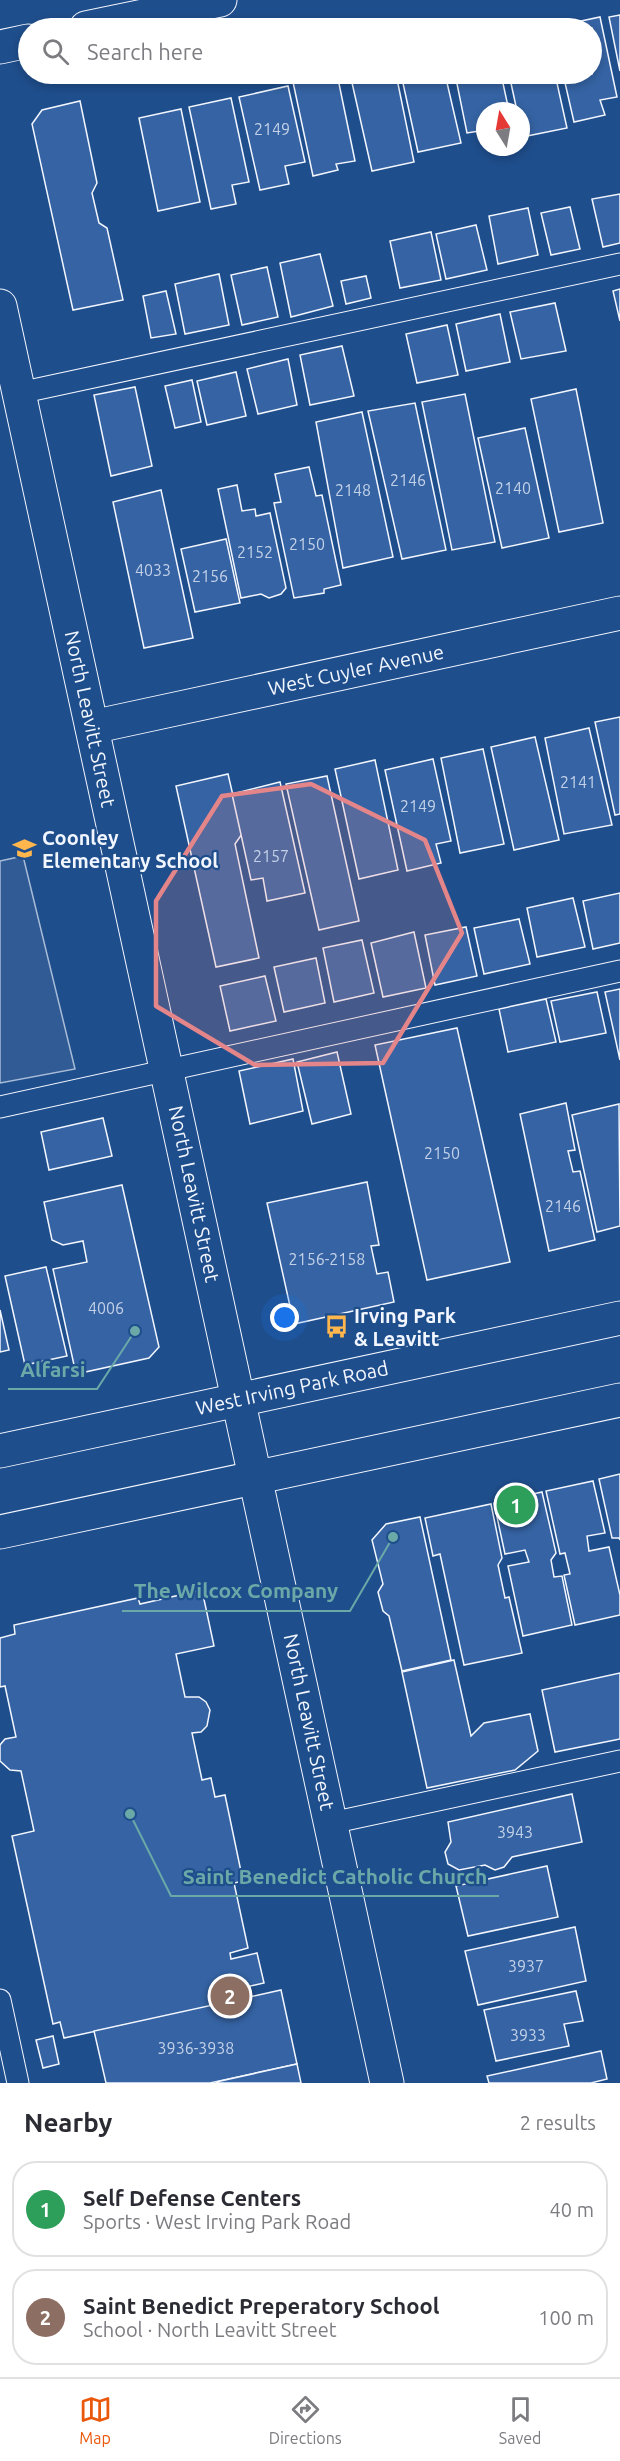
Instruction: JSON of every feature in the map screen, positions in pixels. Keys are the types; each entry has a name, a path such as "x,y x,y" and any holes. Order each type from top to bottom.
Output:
{"street":[{"path":"134,18 220,0"},
{"path":"0,47 18,43"},
{"name":"North Leavitt Street","path":"0,306 387,2083"},
{"name":"West Cuyler Avenue","path":"92,727 620,613"},
{"name":"West Irving Park Road","path":"0,1451 620,1318"},
{"path":"0,1532 620,1400"}],"lane":[{"path":"19,393 620,264"},
{"path":"0,1107 620,971"},
{"path":"331,1823 620,1761"},
{"path":"0,2000 18,2083"}],"highlighted area":[{"path":"311,784 425,840 462,933 383,1063 255,1065 156,1006 156,901 222,796"}],"shaded area":[{"path":"23,856 75,1069 0,1083 0,861"}],"building":[{"path":"620,15 620,71 609,17"},
{"path":"602,26 617,97 600,100 605,115 574,122 565,84 602,84"},
{"path":"293,84 339,84 355,161 336,164 338,170 313,176"},
{"path":"352,84 398,84 414,162 372,171"},
{"path":"403,84 447,84 461,143 418,152"},
{"path":"457,84 503,84 507,102 476,102 476,132 467,133"},
{"path":"511,84 557,84 567,128 530,135 530,102 515,102"},
{"path":"288,86 305,162 285,166 289,184 260,190 239,97"},
{"path":"231,98 249,182 232,185 236,204 211,209 189,107"},
{"path":"80,101 97,183 92,193 99,223 107,228 123,300 73,310 32,124 42,110"},
{"path":"181,109 200,202 158,211 139,118"},
{"path":"620,194 620,243 603,247 592,199"},
{"path":"570,207 580,249 551,255 541,213"},
{"path":"528,208 538,255 498,264 489,216"},
{"path":"476,225 487,270 446,279 436,234"},
{"path":"431,232 441,280 400,288 390,241"},
{"path":"320,254 333,306 291,317 280,263"},
{"path":"267,267 278,317 242,325 231,275"},
{"path":"219,274 229,325 185,334 175,284"},
{"path":"366,276 371,298 346,304 341,281"},
{"path":"620,289 620,321 613,291"},
{"path":"166,291 176,334 151,338 143,296"},
{"path":"555,303 566,351 521,359 510,312"},
{"path":"500,314 510,362 466,371 456,324"},
{"path":"447,325 458,375 417,383 406,334"},
{"path":"342,346 354,396 310,405 300,355"},
{"path":"288,359 297,405 258,414 247,369"},
{"path":"236,372 246,416 207,425 197,381"},
{"path":"192,380 201,422 175,428 165,386"},
{"path":"135,387 152,466 111,476 94,395"},
{"path":"576,389 603,523 559,532 531,399"},
{"path":"465,394 495,542 452,550 422,402"},
{"path":"415,403 446,550 402,559 368,411"},
{"path":"362,412 393,557 343,568 316,422"},
{"path":"525,428 549,538 502,548 478,438"},
{"path":"309,467 316,496 322,495 341,585 324,589 324,593 294,598 274,503 281,502 275,474"},
{"path":"237,485 242,511 255,509 256,516 270,513 286,588 281,594 269,598 261,594 241,598 218,489"},
{"path":"161,490 193,638 144,648 113,502"},
{"path":"226,539 240,603 195,612 181,549"},
{"path":"620,717 620,814 615,815 595,722"},
{"path":"589,728 612,825 564,834 545,738"},
{"path":"535,737 559,840 514,850 491,747"},
{"path":"483,749 504,844 460,853 441,758"},
{"path":"433,759 451,841 436,844 441,863 407,871 385,770"},
{"path":"375,760 398,870 359,879 335,769"},
{"path":"228,774 242,834 235,844 259,958 216,967 176,786"},
{"path":"327,776 359,921 319,930 286,784"},
{"path":"280,782 305,893 267,901 263,878 251,880 232,794"},
{"path":"620,893 620,943 593,949 583,901"},
{"path":"573,898 585,947 537,957 527,908"},
{"path":"519,919 530,964 484,974 474,928"},
{"path":"466,927 477,976 435,985 425,935"},
{"path":"414,932 426,988 383,997 371,943"},
{"path":"362,940 374,993 334,1002 323,948"},
{"path":"316,958 325,1003 284,1012 274,967"},
{"path":"265,976 276,1021 230,1031 220,986"},
{"path":"620,989 620,1060 605,992"},
{"path":"597,992 606,1033 560,1042 551,1001"},
{"path":"546,999 556,1042 508,1052 499,1009"},
{"path":"457,1028 510,1262 427,1280 375,1045"},
{"path":"337,1052 351,1114 312,1124 297,1062"},
{"path":"293,1059 303,1111 250,1124 239,1071"},
{"path":"566,1103 575,1150 568,1151 573,1172 580,1171 595,1240 549,1251 520,1114"},
{"path":"619,1104 620,1226 597,1232 572,1115"},
{"path":"103,1118 112,1156 49,1170 41,1132"},
{"path":"367,1182 379,1245 371,1246 377,1274 388,1272 394,1302 294,1324 267,1203"},
{"path":"122,1185 159,1347 149,1358 76,1374 53,1269 87,1262 83,1241 63,1245 52,1240 44,1202"},
{"path":"46,1267 67,1356 25,1365 5,1276"},
{"path":"0,1310 9,1350 0,1352"},
{"path":"620,1474 620,1540 612,1538 599,1479"},
{"path":"593,1481 605,1533 587,1536 589,1551 609,1547 620,1595 620,1615 575,1625 564,1575 570,1574 565,1553 560,1554 546,1491"},
{"path":"542,1492 556,1553 551,1560 554,1577 562,1576 572,1625 523,1636 508,1566 529,1562 525,1550 505,1554 494,1503"},
{"path":"491,1504 502,1558 498,1565 505,1598 509,1597 522,1653 464,1665 440,1554 433,1556 425,1518"},
{"path":"420,1517 451,1660 402,1671 389,1616 383,1611 378,1592 383,1584 372,1540 386,1524"},
{"path":"202,1590 214,1646 176,1654 185,1697 199,1697 206,1702 210,1710 207,1726 201,1732 192,1733 202,1780 211,1778 215,1797 225,1795 243,1881 234,1883 248,1948 230,1953 231,1959 257,1953 264,1983 237,1989 240,2000 64,2038 60,2022 53,2024 12,1836 34,1831 21,1771 10,1770 0,1761 0,1745 5,1739 16,1737 5,1686 0,1687 0,1638 15,1634 14,1625 138,1598 140,1604"},
{"path":"454,1660 471,1736 484,1723 530,1714 538,1751 515,1770 427,1788 402,1672"},
{"path":"620,1673 620,1739 555,1752 542,1690"},
{"path":"572,1794 582,1842 512,1857 504,1867 495,1870 485,1865 459,1870 448,1864 445,1852 451,1842 448,1822"},
{"path":"547,1866 558,1917 468,1936 456,1886"},
{"path":"575,1927 586,1981 478,2005 465,1951"},
{"path":"281,1990 297,2064 210,2083 106,2083 94,2031"},
{"path":"576,1991 583,2021 564,2024 569,2046 496,2061 484,2010"},
{"path":"53,2036 59,2064 43,2068 36,2040"},
{"path":"601,2051 607,2079 591,2083 489,2083 487,2076"},
{"path":"297,2064 301,2083 216,2083 216,2082"}],"place":[{"name":"Coonley Elementary School","path":"24,849"},
{"name":"Irving Park & Leavitt","path":"336,1327"},
{"name":"Alfarsi","path":"135,1331"},
{"name":"Self Defense Centers","path":"516,1505"},
{"name":"The Wilcox Company","path":"393,1537"},
{"name":"Saint Benedict Catholic Church","path":"130,1814"},
{"name":"Saint Benedict Preperatory School","path":"230,1996"}]}
